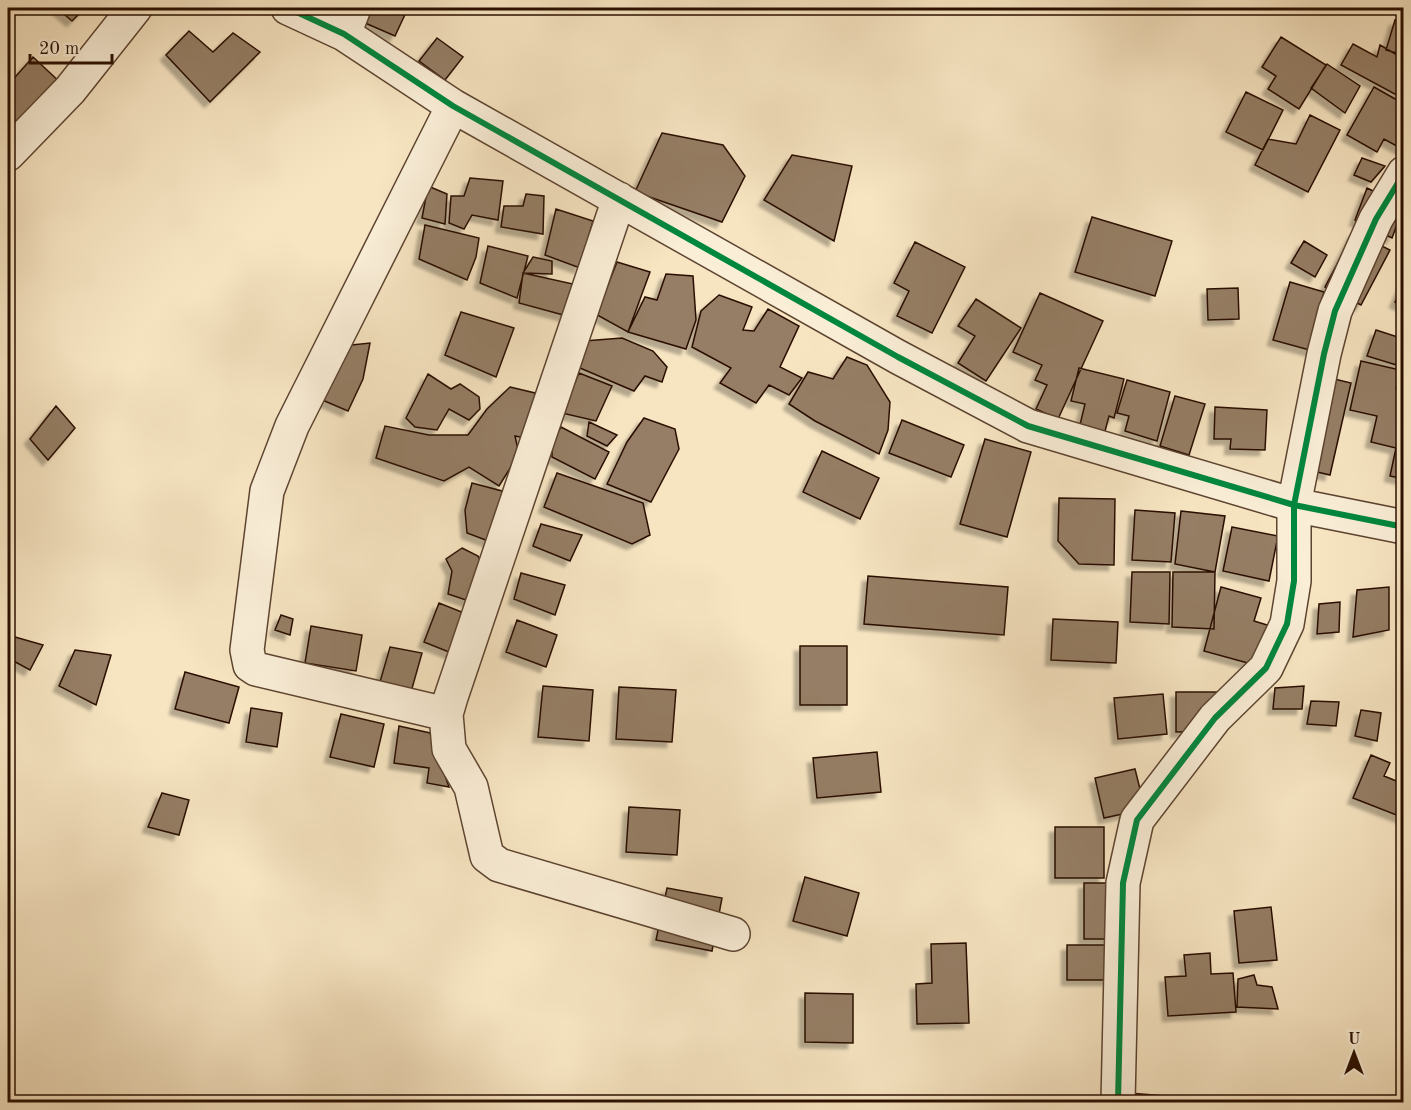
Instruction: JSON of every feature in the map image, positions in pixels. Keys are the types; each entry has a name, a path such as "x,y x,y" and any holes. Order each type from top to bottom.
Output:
{"street":[{"path":"8,154 70,90 135,8"},
{"path":"288,8 349,21 453,106 898,357 1028,426 1294,505 1404,527"},
{"path":"446,714 255,669 250,665 247,650 267,491 276,466 292,426 453,106"},
{"path":"1118,1102 1123,883 1137,820 1215,718 1266,668 1287,624 1293,581 1294,505 1324,354 1335,311 1376,219 1404,173"},
{"path":"619,199 446,714 449,749 471,787 487,856 499,865 733,934"}],"building":[{"path":"8,8 20,8 13,18 8,15"},
{"path":"57,8 85,8 72,21"},
{"path":"361,8 408,8 395,36 356,19"},
{"path":"1395,20 1404,22 1404,55 1386,50"},
{"path":"189,31 213,52 233,33 260,52 210,102 166,55"},
{"path":"1281,37 1326,65 1299,109 1268,89 1276,76 1262,67"},
{"path":"437,38 463,57 445,80 419,61"},
{"path":"1353,44 1377,57 1380,45 1404,59 1404,99 1341,65"},
{"path":"33,57 63,85 8,140 8,85"},
{"path":"1327,64 1360,86 1345,113 1311,88"},
{"path":"1374,87 1404,104 1404,150 1384,139 1377,152 1347,135"},
{"path":"1246,92 1283,110 1263,150 1226,132"},
{"path":"1310,115 1340,130 1308,192 1255,165 1268,139 1296,144"},
{"path":"662,133 723,145 745,176 722,222 635,192"},
{"path":"792,155 852,166 834,241 764,200"},
{"path":"1362,158 1385,166 1371,182 1354,175"},
{"path":"470,178 503,181 498,220 472,215 464,229 449,223 451,196 464,196"},
{"path":"428,186 447,194 445,224 422,218"},
{"path":"1367,188 1404,206 1392,238 1355,220"},
{"path":"526,194 544,196 543,234 501,227 504,206 523,206"},
{"path":"556,209 593,221 580,268 545,255"},
{"path":"1092,217 1172,241 1155,296 1075,272"},
{"path":"425,225 479,238 476,257 467,280 419,259"},
{"path":"1354,232 1390,250 1361,305 1325,287"},
{"path":"1304,241 1327,255 1315,277 1291,263"},
{"path":"915,242 965,267 932,333 897,316 909,291 894,283"},
{"path":"488,246 528,256 517,298 480,283"},
{"path":"533,257 552,261 552,274 523,273"},
{"path":"617,262 650,272 628,332 590,311 605,292"},
{"path":"523,273 573,284 567,316 519,303"},
{"path":"666,274 693,276 696,320 686,349 628,332 645,297 657,300"},
{"path":"1290,282 1324,292 1317,316 1324,354 1273,340"},
{"path":"1404,282 1404,306 1395,302"},
{"path":"1238,288 1239,319 1208,320 1207,289"},
{"path":"1040,293 1103,321 1058,419 1036,409 1047,385 1035,380 1042,365 1013,352"},
{"path":"719,295 752,307 743,330 754,331 768,309 799,326 780,367 802,378 789,395 769,385 756,403 720,383 731,368 692,347 701,311"},
{"path":"976,299 1021,328 986,381 958,363 975,336 958,326"},
{"path":"461,312 514,328 496,377 445,355"},
{"path":"1376,330 1404,339 1403,367 1367,356"},
{"path":"622,338 653,351 667,367 662,382 645,376 634,391 580,368 584,341"},
{"path":"370,343 363,379 348,411 320,399 342,346"},
{"path":"847,357 867,365 890,402 888,430 879,454 815,421 789,404 808,372 833,379"},
{"path":"1361,361 1400,370 1396,388 1404,390 1404,479 1390,476 1396,448 1371,442 1377,416 1350,410"},
{"path":"1079,368 1124,379 1114,418 1109,416 1104,435 1079,429 1085,404 1071,401"},
{"path":"579,373 612,386 596,421 562,413"},
{"path":"428,374 451,389 460,384 479,397 480,409 469,420 449,409 437,430 415,427 406,418"},
{"path":"1314,374 1351,383 1330,475 1292,466"},
{"path":"1127,380 1170,392 1157,441 1125,431 1129,416 1117,413"},
{"path":"510,387 535,393 541,408 530,439 515,436 519,454 499,486 469,467 444,481 376,458 385,426 429,435 468,435 487,409"},
{"path":"1175,396 1205,404 1189,455 1160,446"},
{"path":"56,406 75,428 48,460 30,439"},
{"path":"1215,407 1267,410 1265,450 1230,449 1231,439 1214,439"},
{"path":"644,418 675,429 679,449 651,502 607,484 627,442"},
{"path":"902,420 964,445 951,477 889,453"},
{"path":"589,422 617,435 607,446 587,436"},
{"path":"561,427 609,452 595,479 552,457 552,441"},
{"path":"985,439 1031,452 1007,537 960,524"},
{"path":"822,451 879,478 860,519 803,492"},
{"path":"557,473 643,503 650,535 632,544 544,507"},
{"path":"472,483 502,491 510,511 491,542 467,533 465,510"},
{"path":"1059,498 1115,499 1114,565 1079,564 1058,541"},
{"path":"1135,510 1175,513 1171,562 1132,560"},
{"path":"1181,511 1225,516 1215,572 1175,564"},
{"path":"541,524 582,535 570,561 533,546"},
{"path":"1232,527 1278,536 1269,581 1223,571"},
{"path":"462,548 478,556 488,576 478,604 448,594 452,571 446,559"},
{"path":"1132,572 1170,572 1169,624 1130,622"},
{"path":"1173,572 1215,572 1214,629 1172,627"},
{"path":"521,573 565,585 555,615 514,599"},
{"path":"868,576 1008,587 1004,635 864,624"},
{"path":"1221,587 1261,598 1254,621 1277,628 1266,668 1204,651"},
{"path":"1389,587 1389,630 1353,637 1357,590"},
{"path":"1340,602 1339,632 1317,634 1319,604"},
{"path":"439,603 474,617 459,656 424,642"},
{"path":"281,615 293,619 290,635 275,630"},
{"path":"1053,619 1118,622 1116,663 1051,660"},
{"path":"517,620 557,635 546,667 506,652"},
{"path":"311,626 362,635 356,671 305,663"},
{"path":"8,635 43,645 30,670 8,658"},
{"path":"800,646 847,646 847,705 800,705"},
{"path":"390,647 422,653 411,692 380,682"},
{"path":"75,650 111,655 96,705 59,686"},
{"path":"8,663 14,687 8,691"},
{"path":"185,672 239,687 229,723 175,709"},
{"path":"543,686 593,690 589,741 538,737"},
{"path":"1304,686 1302,709 1273,709 1275,688"},
{"path":"619,687 676,690 672,742 616,739"},
{"path":"1176,692 1221,692 1221,731 1176,732"},
{"path":"1163,694 1167,734 1118,739 1114,698"},
{"path":"1311,701 1339,702 1336,726 1307,724"},
{"path":"251,708 282,713 277,747 246,742"},
{"path":"1361,710 1381,713 1377,741 1355,736"},
{"path":"341,714 384,724 374,767 330,757"},
{"path":"399,726 430,733 449,787 427,783 429,768 394,763"},
{"path":"877,752 881,792 817,798 813,758"},
{"path":"1371,755 1390,763 1384,776 1404,784 1404,818 1353,798"},
{"path":"1135,769 1145,809 1104,818 1095,778"},
{"path":"162,793 189,800 179,835 148,827"},
{"path":"629,807 680,810 677,855 626,852"},
{"path":"1055,827 1104,827 1104,878 1055,878"},
{"path":"805,877 859,893 847,936 793,921"},
{"path":"1084,883 1123,883 1123,939 1084,939"},
{"path":"667,888 722,898 712,951 656,940"},
{"path":"1271,907 1277,960 1239,963 1234,911"},
{"path":"966,943 969,1023 917,1024 916,984 932,983 931,944"},
{"path":"1067,945 1109,945 1109,980 1067,980"},
{"path":"1210,953 1211,974 1233,973 1236,1012 1168,1016 1165,977 1186,976 1184,955"},
{"path":"1254,975 1257,985 1272,987 1278,1009 1237,1007 1238,979"},
{"path":"805,993 853,994 853,1043 805,1042"},
{"path":"1129,1093 1165,1096 1164,1102 1128,1102"}],"cycle path":[{"path":"288,8 344,34 453,106 898,357 1028,426 1294,505 1404,527"},
{"path":"1118,1102 1123,883 1137,820 1215,718 1266,668 1287,624 1294,581 1294,505 1324,354 1335,311 1376,219 1404,173"}]}
